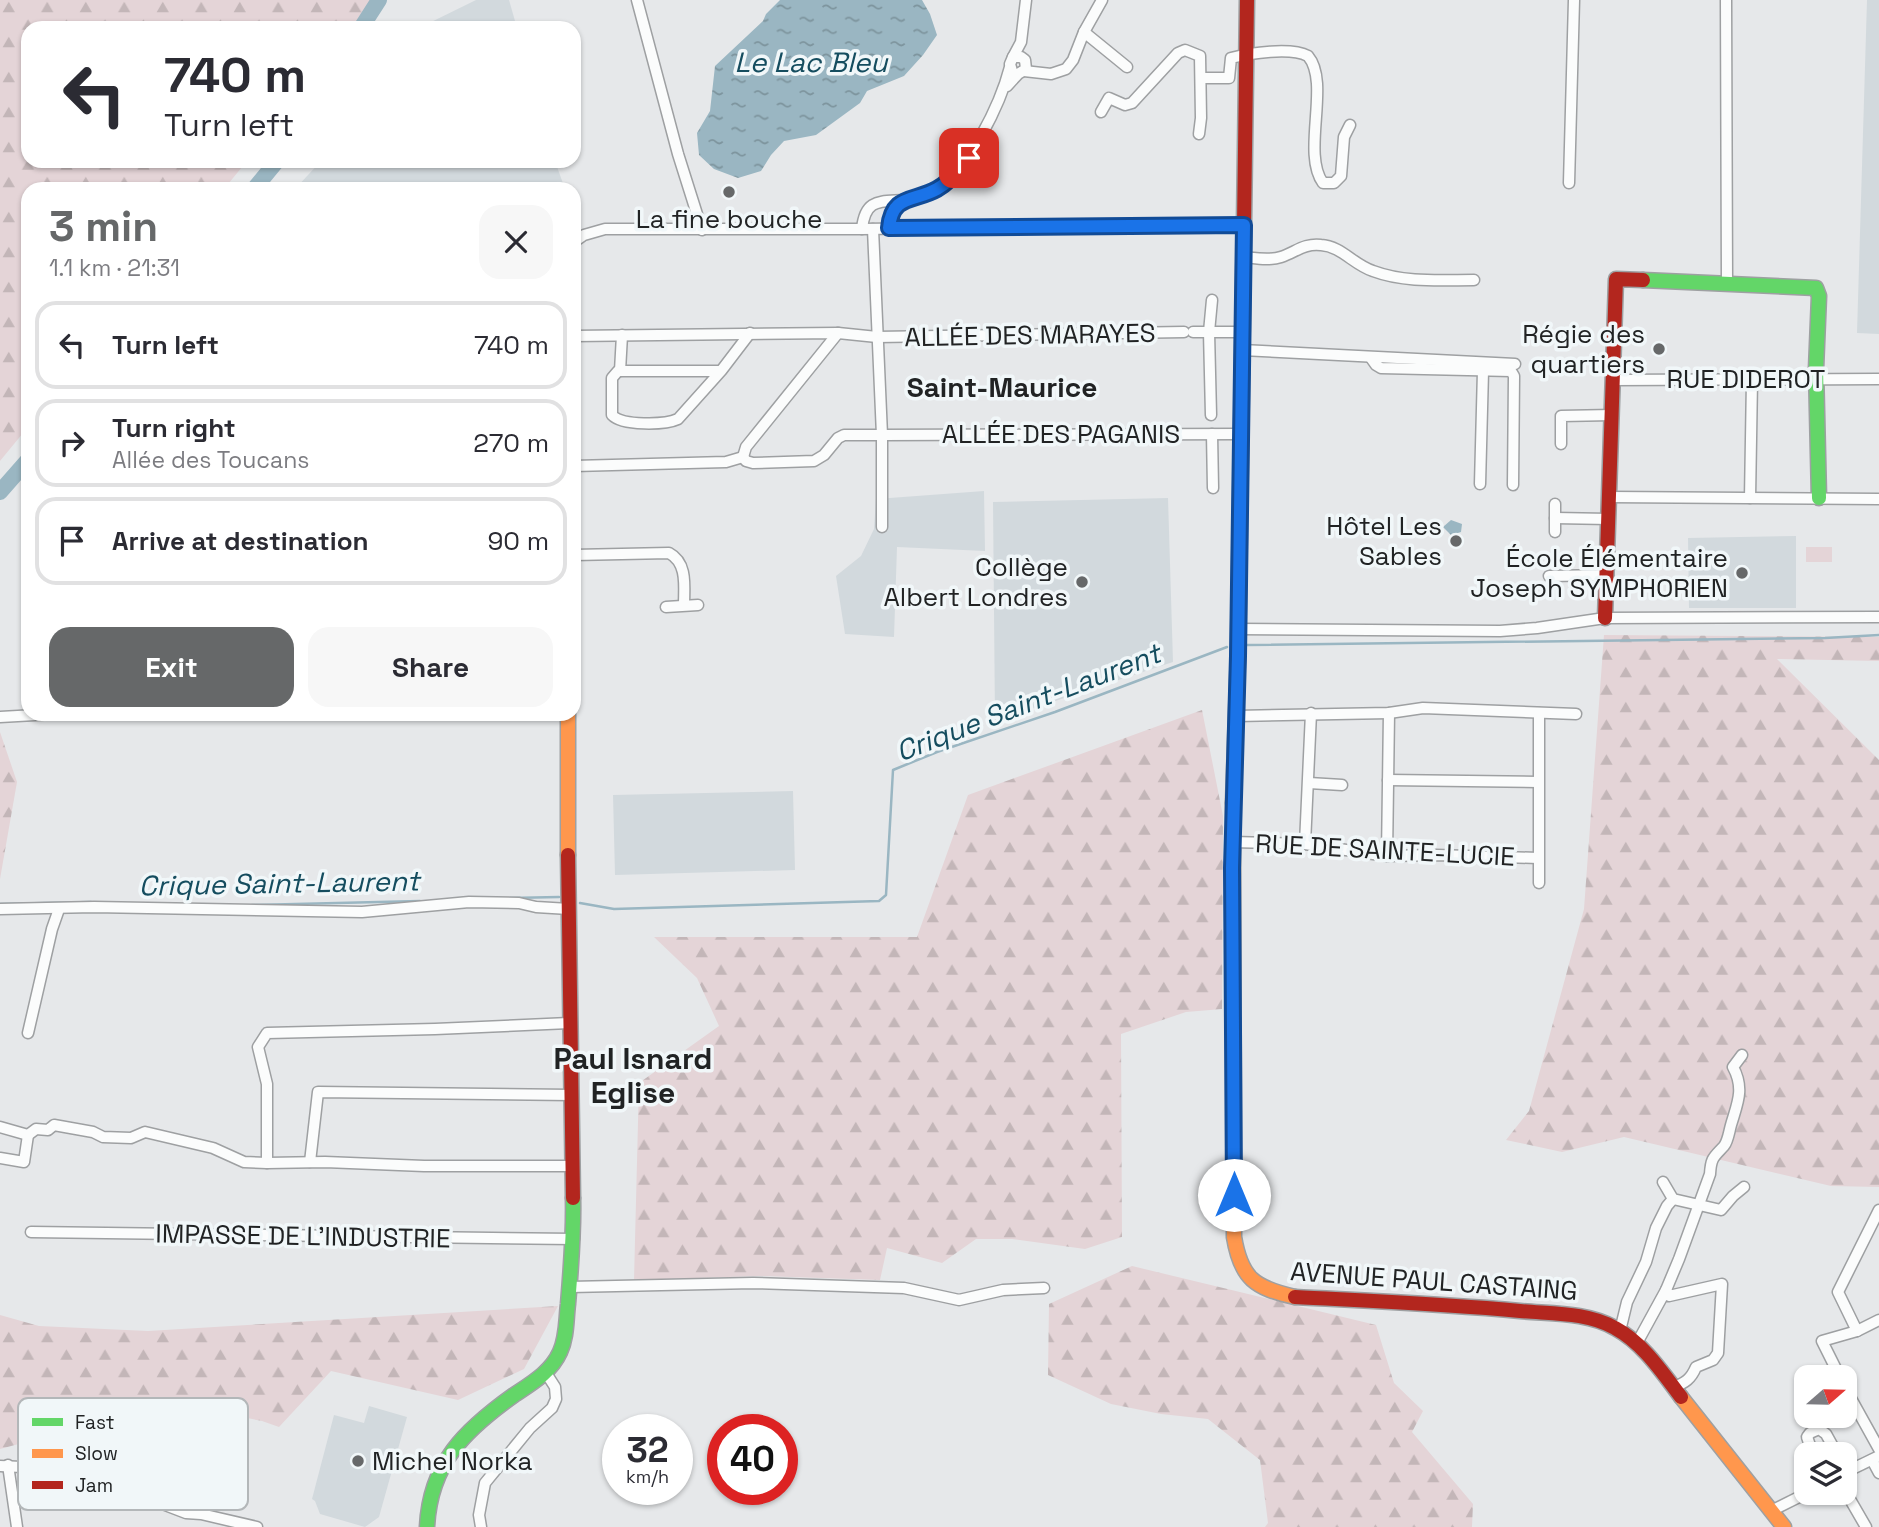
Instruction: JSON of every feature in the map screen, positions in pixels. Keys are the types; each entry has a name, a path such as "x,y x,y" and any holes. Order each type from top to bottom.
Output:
{"street":[{"path":"637,0 677,154 702,230"},
{"path":"882,527 882,435 877,337 865,215 872,205 889,199 902,200 936,190 969,158 1004,88 1019,65 1026,0"},
{"path":"1019,65 1056,73 1066,69 1102,0"},
{"name":"AVENUE PAUL CASTAING","path":"1247,0 1237,716 1232,842 1233,1219 1236,1251 1244,1273 1258,1287 1269,1292 1295,1297 1474,1307 1586,1317 1620,1331 1637,1343 1674,1387 1784,1527"},
{"path":"1569,183 1574,0"},
{"path":"1726,0 1727,284"},
{"path":"1084,32 1127,67"},
{"path":"1101,112 1109,98 1125,105 1132,103 1178,53 1185,50 1200,56 1199,134"},
{"path":"1201,78 1229,78 1231,58 1247,54 1300,52 1312,60 1316,74 1315,166 1323,183 1334,183 1341,176 1344,137 1350,125"},
{"path":"889,228 892,215 902,200"},
{"path":"581,237 605,229 1244,225"},
{"path":"1243,257 1275,259 1306,245 1321,244 1335,248 1367,269 1385,275 1404,279 1474,280"},
{"path":"1605,618 1616,279 1816,288 1819,296 1816,380 1819,498"},
{"path":"1211,415 1209,332 1212,300"},
{"name":"ALLÉE DES MARAYES","path":"581,336 838,333 877,337 1243,332"},
{"path":"622,335 620,370 612,379 612,415 624,422 669,422 678,419 721,371 750,333"},
{"path":"743,457 746,447 838,333"},
{"path":"1242,351 1515,364"},
{"path":"1371,358 1381,368 1511,372 1514,376 1513,485"},
{"path":"620,370 721,371"},
{"path":"1480,484 1483,371"},
{"name":"RUE DIDEROT","path":"1612,380 1879,379"},
{"path":"1750,498 1752,380"},
{"path":"1561,444 1561,416 1612,415"},
{"path":"1212,434 1213,488"},
{"name":"ALLÉE DES PAGANIS","path":"581,466 726,463 743,457 753,463 814,461 844,435 1241,434"},
{"path":"1610,496 1879,499"},
{"path":"1555,504 1555,532"},
{"path":"1555,518 1609,519"},
{"path":"581,555 669,553 678,559 682,569 684,606"},
{"path":"1549,576 1608,575"},
{"path":"666,607 698,604"},
{"path":"1238,629 1500,631 1605,618 1879,617"},
{"path":"1237,716 1390,713 1423,708 1576,715"},
{"path":"1305,844 1311,713"},
{"path":"1387,856 1390,713"},
{"path":"1539,713 1539,883"},
{"path":"0,717 21,716"},
{"path":"427,1527 433,1486 451,1451 482,1418 546,1373 560,1352 565,1336 574,1239 569,1023 568,721"},
{"path":"1388,780 1538,782"},
{"path":"1309,783 1342,785"},
{"name":"RUE DE SAINTE-LUCIE","path":"1232,842 1305,844 1387,856 1538,858"},
{"path":"0,909 94,907 362,912 480,902 569,909"},
{"path":"28,1032 59,909"},
{"path":"267,1163 267,1084 258,1047 267,1033 569,1023"},
{"path":"1637,1343 1679,1259 1716,1152 1725,1145 1741,1094 1733,1067 1742,1055"},
{"path":"310,1162 318,1092 570,1095"},
{"path":"0,1158 24,1162 28,1135 36,1129 48,1130 54,1125 93,1132 103,1137 131,1138 145,1132 213,1148 244,1162 573,1166"},
{"path":"0,1127 28,1135"},
{"path":"1663,1182 1673,1199 1721,1210 1744,1188"},
{"path":"1620,1331 1627,1302 1646,1262 1656,1228 1673,1199"},
{"path":"1857,1331 1838,1292 1879,1210"},
{"name":"IMPASSE DE L'INDUSTRIE","path":"31,1232 574,1239"},
{"path":"570,1287 753,1283 904,1288 959,1300 1003,1290 1044,1288"},
{"path":"1665,1290 1669,1296 1722,1284 1718,1353 1713,1360 1696,1367 1692,1377 1685,1383 1674,1387"},
{"path":"1834,1365 1822,1341 1857,1331 1879,1320"},
{"path":"481,1527 479,1515 485,1483 530,1428 552,1408 556,1399 555,1387 546,1373"},
{"path":"1857,1409 1879,1449"},
{"path":"1809,1442 1807,1437 1810,1433 1819,1429 1831,1442"},
{"path":"1857,1465 1876,1458 1879,1473"},
{"path":"4,1465 17,1527"},
{"path":"1772,1511 1794,1500"},
{"path":"1853,1505 1866,1527"},
{"path":"178,1510 257,1527"}],"shaded area":[{"path":"476,0 509,0 515,21 433,21"},
{"path":"1867,0 1879,0 1879,334 1857,333"},
{"path":"314,168 558,168 562,182 302,182"},
{"path":"984,491 985,551 897,547 894,637 845,634 836,576 861,556 874,529 876,499"},
{"name":"Collège Albert Londres","path":"1168,498 1173,662 995,721 993,502"},
{"name":"École Élémentaire Joseph SYMPHORIEN","path":"1796,536 1796,608 1689,608 1688,538"},
{"path":"793,791 795,870 615,875 613,795"},
{"name":"Michel Norka","path":"369,1406 407,1417 379,1517 365,1527 320,1514 312,1499 334,1415 364,1423"}],"green space":[{"path":"0,0 385,0 376,4 363,21 21,21 21,168 241,168 230,182 21,182 21,436 0,461"},
{"path":"1806,547 1832,547 1832,562 1806,562"},
{"path":"1604,635 1879,637 1879,661 1777,659 1879,760 1879,1187 1831,1186 1624,1137 1562,1152 1506,1140 1529,1111 1584,909"},
{"path":"1202,710 1223,816 1222,1009 1186,1012 1121,1034 1122,1237 1085,1249 1012,1239 976,1239 942,1263 887,1248 880,1280 759,1276 634,1280 639,1083 719,1026 697,978 654,937 917,937 968,795"},
{"path":"0,732 17,782 0,879"},
{"path":"1132,1266 1376,1325 1394,1383 1423,1411 1412,1432 1473,1504 1472,1527 1265,1527 1268,1523 1260,1460 1208,1419 1161,1414 1111,1404 1048,1375 1049,1304"},
{"path":"558,1306 524,1369 458,1400 331,1371 279,1427 248,1418 248,1398 18,1398 18,1444 0,1449 0,1315 39,1326 148,1331"}],"water":[{"name":"Le Lac Bleu","path":"780,0 922,0 937,35 904,76 867,91 860,103 816,135 784,141 761,171 738,178 714,169 699,155 697,133 710,111 715,66 763,21"},
{"path":"1451,520 1462,524 1461,532 1451,535 1443,527"}],"waterway":[{"path":"366,21 379,0"},
{"path":"260,182 271,168"},
{"path":"0,492 21,468"},
{"name":"Crique Saint-Laurent","path":"1246,645 1825,638 1879,635"},
{"name":"Crique Saint-Laurent","path":"580,903 614,909 879,901 886,895 893,770 1227,647"},
{"name":"Crique Saint-Laurent","path":"510,898 559,897"},
{"name":"Crique Saint-Laurent","path":"252,905 420,901"},
{"name":"Crique Saint-Laurent","path":"0,904 91,902"}],"traffic: fast":[{"path":"1643,280 1816,288 1819,296 1816,369 1819,498"},
{"path":"1233,803 1242,374"},
{"path":"427,1527 435,1484 453,1450 480,1421 546,1371 560,1352 568,1304 573,1198"}],"traffic: slow":[{"path":"568,721 568,855"},
{"path":"1233,803 1234,1237 1241,1263 1252,1279 1270,1290 1295,1297"},
{"path":"1681,1397 1784,1527"}],"traffic: jam":[{"path":"1242,374 1247,0"},
{"path":"1605,618 1616,279 1643,280"},
{"path":"568,855 573,1198"},
{"path":"1295,1297 1464,1306 1593,1319 1625,1334 1651,1359 1681,1397"}],"place":[{"name":"La fine bouche","path":"729,192"},
{"name":"Régie des quartiers","path":"1659,349"},
{"name":"Hôtel Les Sables","path":"1456,541"},
{"name":"École Élémentaire Joseph SYMPHORIEN","path":"1742,573"},
{"name":"Collège Albert Londres","path":"1082,582"},
{"name":"Michel Norka","path":"358,1461"}],"district":[{"name":"Saint-Maurice","path":"1002,387"},
{"name":"Paul Isnard Eglise","path":"633,1076"}],"route":[{"path":"969,158 936,190 902,200 892,215 889,228 1244,225 1232,868 1234,1195"}]}
